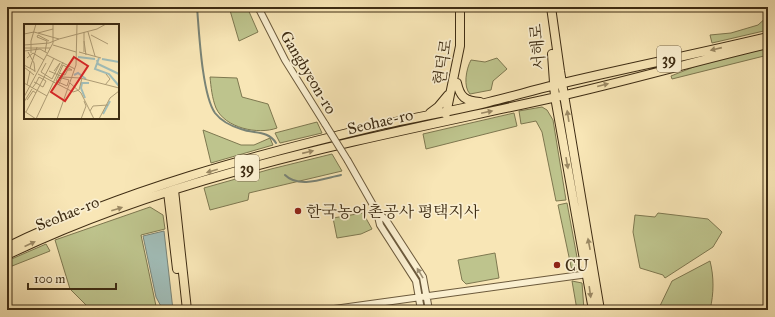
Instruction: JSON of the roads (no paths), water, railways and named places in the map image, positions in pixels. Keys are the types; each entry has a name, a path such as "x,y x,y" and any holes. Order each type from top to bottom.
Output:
{"main road":[{"name":"현덕로","path":"454,85 460,46 460,7"},
{"path":"447,121 448,111 464,47 466,28 464,7"},
{"name":"서해로","path":"548,7 554,73 553,85 588,274 593,310"},
{"path":"551,7 600,310"},
{"name":"Seohae-ro","path":"7,247 78,215 158,186 320,141 490,102 553,85 768,36"},
{"name":"Seohae-ro","path":"7,255 48,236 108,212 267,161 565,95 768,44"},
{"path":"454,85 465,100 490,102"},
{"path":"426,116 444,102 454,85"},
{"path":"171,191 181,310"},
{"path":"171,191 187,310"}],"street":[{"name":"Gangbyeon-ro","path":"258,7 285,60 348,161 377,212 380,225 416,280 421,310"},
{"name":"Gangbyeon-ro","path":"377,212 386,220 423,277 429,310"},
{"path":"327,310 588,274"}],"water":[{"path":"164,231 173,310 163,310 156,297 143,236"}],"waterway":[{"path":"197,7 204,78 207,92 215,113 230,125 246,131 265,134 276,143"},
{"path":"285,175 291,179 305,182 341,175"}],"place":[{"name":"한국농어촌공사 평택지사","path":"298,211"},
{"name":"CU","path":"557,265"}]}
